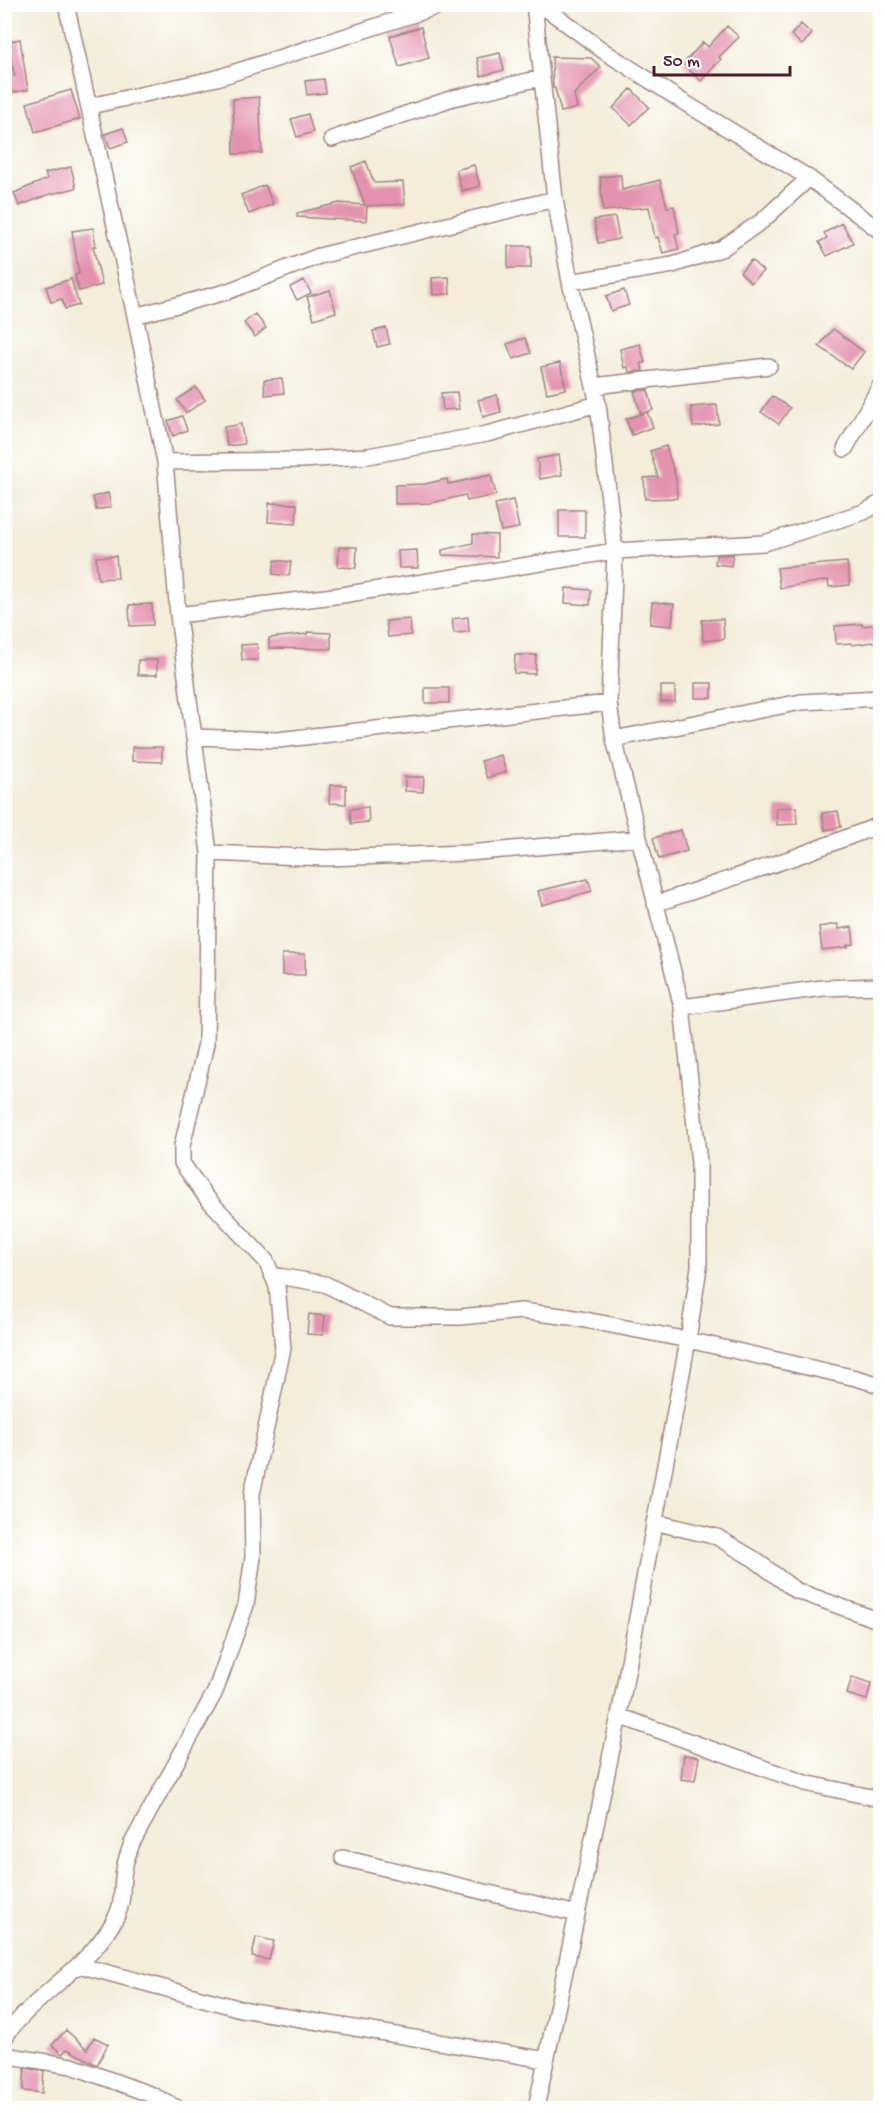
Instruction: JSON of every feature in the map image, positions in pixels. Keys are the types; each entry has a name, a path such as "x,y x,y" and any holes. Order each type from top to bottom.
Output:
{"street":[{"path":"4,2038 14,2025 79,1965 102,1939 117,1915 121,1901 124,1868 132,1843 215,1692 246,1605 253,1557 252,1494 283,1348 277,1286 266,1262 206,1197 182,1163 182,1146 206,1044 209,854 178,615 165,462 90,106 66,4"},
{"path":"90,106 217,78 446,4"},
{"path":"534,4 555,199 570,282 598,404 615,551 609,703 614,739 682,1007 699,1162 699,1267 688,1340 619,1716 536,2109"},
{"path":"540,4 634,71 809,178 880,231"},
{"path":"332,139 453,98 541,78"},
{"path":"570,282 673,264 721,249 762,221 809,178"},
{"path":"135,316 226,292 319,256 555,199"},
{"path":"594,386 769,366"},
{"path":"845,449 880,386"},
{"path":"165,462 300,460 368,456 487,434 598,404"},
{"path":"178,615 342,595 615,551 764,543 864,512 880,503"},
{"path":"614,739 801,702 880,698"},
{"path":"195,737 277,740 609,703"},
{"path":"655,904 795,857 880,825"},
{"path":"209,854 326,858 468,853 639,838"},
{"path":"682,1007 823,988 880,986"},
{"path":"272,1275 325,1284 390,1317 460,1317 520,1311 570,1317 688,1340 880,1385"},
{"path":"654,1522 717,1537 754,1559 795,1590 880,1621"},
{"path":"619,1716 805,1783 880,1799"},
{"path":"343,1858 577,1914"},
{"path":"79,1965 241,2009 546,2060"},
{"path":"4,2055 72,2066 152,2095 177,2109"}],"building":[{"path":"801,24 812,34 802,45 791,35"},
{"path":"727,26 739,37 719,57 721,59 701,81 683,64 703,42 708,47"},
{"path":"421,27 429,58 399,67 390,36"},
{"path":"20,39 28,90 10,93 8,77 15,76 6,42"},
{"path":"500,53 504,70 481,76 477,58"},
{"path":"552,57 591,58 601,67 574,94 577,108 561,112 555,88 553,88"},
{"path":"324,79 326,93 307,95 305,81"},
{"path":"631,89 649,107 631,125 613,108"},
{"path":"71,90 80,119 35,132 27,103"},
{"path":"259,97 262,153 234,154 233,99"},
{"path":"308,114 313,132 297,137 291,119"},
{"path":"123,128 128,142 110,148 105,134"},
{"path":"366,161 374,183 403,182 405,204 367,206 366,221 297,217 297,213 339,203 365,205 351,167"},
{"path":"474,165 480,186 462,191 456,170"},
{"path":"71,167 76,188 47,195 19,206 14,193 47,179 45,173"},
{"path":"621,175 622,190 660,180 667,207 674,206 679,233 675,234 679,249 663,253 658,237 655,238 649,207 603,211 600,177"},
{"path":"265,185 273,204 249,214 241,195"},
{"path":"615,217 619,239 598,243 594,220"},
{"path":"842,223 853,243 827,256 819,242 827,238 824,233"},
{"path":"93,228 96,246 93,246 102,285 79,291 75,275 79,274 72,231"},
{"path":"508,246 531,246 531,268 508,268"},
{"path":"751,260 763,271 751,283 740,272"},
{"path":"449,277 450,294 433,295 432,278"},
{"path":"71,279 79,305 65,309 62,299 51,302 46,287"},
{"path":"304,280 311,293 297,300 290,287"},
{"path":"330,290 336,312 314,319 307,297"},
{"path":"624,290 629,305 611,311 606,296"},
{"path":"255,314 266,328 255,337 244,323"},
{"path":"386,328 390,344 377,347 373,331"},
{"path":"833,329 864,352 851,369 819,346"},
{"path":"525,338 531,353 513,359 507,344"},
{"path":"640,344 645,363 641,363 643,371 629,372 628,367 624,368 620,349"},
{"path":"560,363 566,389 547,393 541,367"},
{"path":"282,378 284,393 265,395 264,380"},
{"path":"196,387 205,400 186,413 177,400"},
{"path":"648,390 653,410 641,414 634,391"},
{"path":"457,392 459,409 443,410 441,393"},
{"path":"497,395 501,412 483,417 478,400"},
{"path":"772,396 790,408 779,424 761,412"},
{"path":"717,405 719,424 693,427 691,407"},
{"path":"647,412 653,427 632,435 626,419"},
{"path":"182,416 187,430 173,436 168,421"},
{"path":"241,424 244,444 227,446 224,427"},
{"path":"666,446 676,479 677,498 645,499 644,478 658,477 650,451"},
{"path":"559,455 562,475 540,479 537,459"},
{"path":"491,475 496,495 467,501 465,495 432,503 395,504 395,485 425,484 447,479 448,484"},
{"path":"108,493 111,507 96,510 93,497"},
{"path":"513,500 519,528 501,531 495,504"},
{"path":"269,503 297,504 296,524 268,522"},
{"path":"559,510 585,510 585,537 559,537"},
{"path":"473,534 497,535 497,557 442,555 442,550 473,543"},
{"path":"339,547 357,547 356,568 338,567"},
{"path":"417,550 418,568 399,568 398,551"},
{"path":"733,554 731,566 715,564 716,555"},
{"path":"116,556 118,578 98,579 96,557"},
{"path":"275,560 291,562 289,576 273,574"},
{"path":"847,562 850,585 829,587 828,580 780,588 777,568"},
{"path":"566,588 591,590 590,605 565,603"},
{"path":"652,602 674,604 672,626 650,624"},
{"path":"152,604 153,625 130,626 129,605"},
{"path":"468,617 469,632 454,633 452,619"},
{"path":"410,619 411,635 388,637 386,621"},
{"path":"723,619 724,639 703,641 702,620"},
{"path":"862,624 862,626 880,624 880,641 852,645 852,643 836,644 835,626"},
{"path":"307,632 331,633 331,649 269,648 269,638 307,634"},
{"path":"257,644 258,660 242,660 241,645"},
{"path":"515,655 536,655 535,674 514,673"},
{"path":"138,660 157,660 157,675 138,675"},
{"path":"695,683 712,683 712,698 695,698"},
{"path":"661,686 675,686 675,702 661,702"},
{"path":"425,688 449,688 449,703 425,703"},
{"path":"132,747 162,747 162,762 132,761"},
{"path":"501,755 506,772 487,778 481,761"},
{"path":"405,777 424,777 423,792 405,791"},
{"path":"330,785 346,785 346,804 329,803"},
{"path":"368,807 369,822 351,824 350,809"},
{"path":"796,807 797,824 777,825 776,808"},
{"path":"838,811 841,827 825,830 822,813"},
{"path":"681,830 687,851 659,859 653,838"},
{"path":"588,879 592,891 542,905 538,891"},
{"path":"838,924 839,929 852,927 854,944 847,945 848,947 822,950 819,927"},
{"path":"282,954 305,954 305,975 282,975"},
{"path":"309,1314 325,1316 323,1335 307,1334"},
{"path":"852,1677 871,1683 867,1700 847,1694"},
{"path":"684,1755 699,1757 695,1781 681,1779"},
{"path":"256,1937 274,1941 269,1960 252,1957"},
{"path":"66,2030 87,2049 94,2037 108,2044 97,2065 67,2049 62,2054 52,2045"},
{"path":"25,2068 44,2071 42,2093 23,2091"}]}
